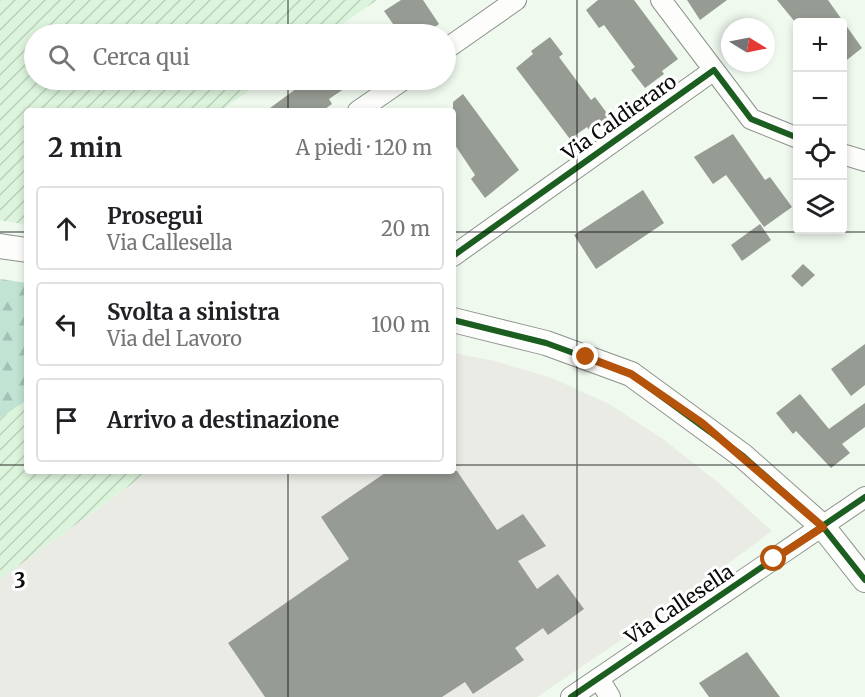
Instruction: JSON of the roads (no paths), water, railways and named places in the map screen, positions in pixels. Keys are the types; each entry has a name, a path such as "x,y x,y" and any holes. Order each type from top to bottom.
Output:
{"street":[{"path":"456,42 516,0"},
{"path":"661,0 751,119 793,136"},
{"name":"Via Caldieraro","path":"456,254 714,70"},
{"path":"362,108 388,90"},
{"path":"847,155 865,161"},
{"path":"0,246 24,250"},
{"path":"456,321 546,343 631,374 735,449 823,527 865,580"},
{"name":"Via Callesella","path":"571,697 865,497"},
{"path":"599,679 610,697"}]}
